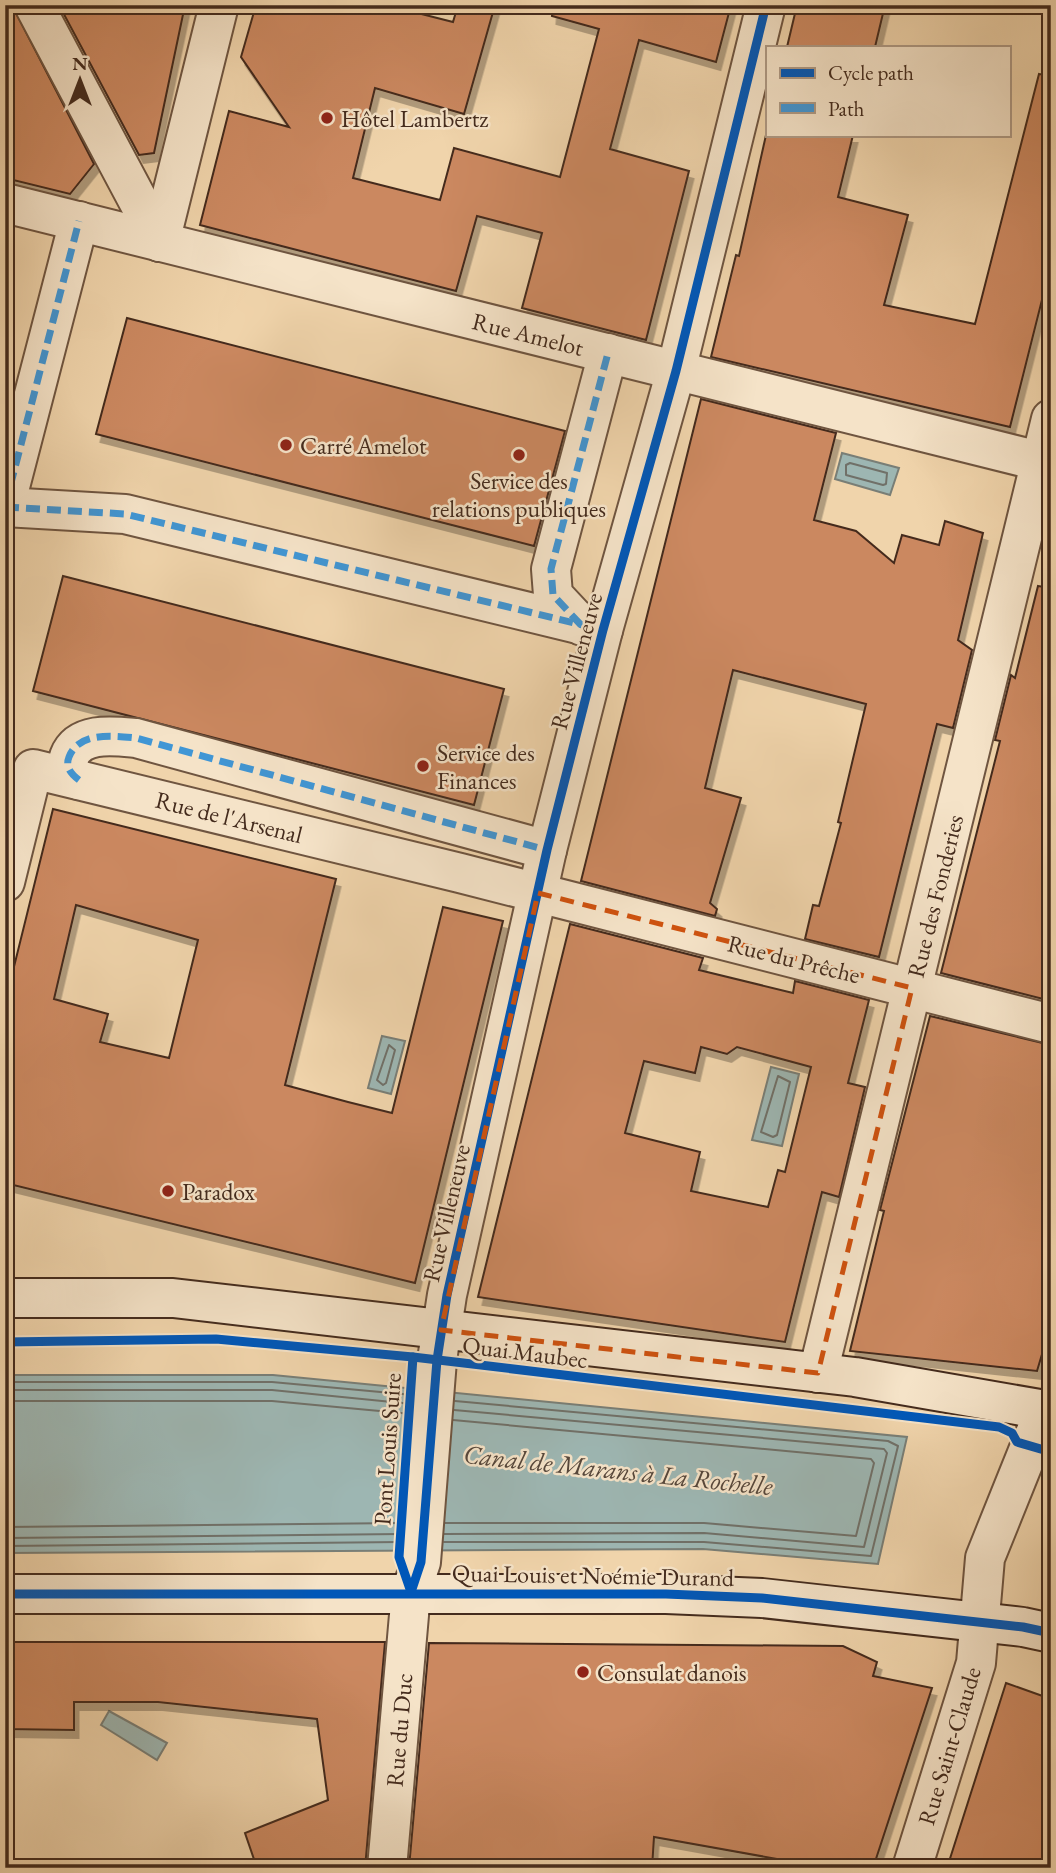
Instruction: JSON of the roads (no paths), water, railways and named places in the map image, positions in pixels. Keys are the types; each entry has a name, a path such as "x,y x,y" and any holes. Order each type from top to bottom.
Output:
{"street":[{"path":"34,5 160,242"},
{"path":"160,242 219,5"},
{"name":"Rue Villeneuve","path":"436,1379 441,1330 538,893 592,628 676,371 766,5"},
{"name":"Rue Amelot","path":"5,203 1045,463"},
{"path":"79,221 5,506 125,514 592,628"},
{"path":"592,628 553,595 551,569 608,354"},
{"name":"Rue des Fonderies","path":"818,1373 1045,463 1051,419"},
{"path":"79,780 69,771 67,762 75,747 93,738 136,738 547,850"},
{"name":"Rue de l'Arsenal","path":"5,882 33,769 538,893"},
{"name":"Rue du Prêche","path":"538,893 1051,1024"},
{"name":"Quai Maubec","path":"5,1298 173,1298 818,1373 1049,1406"},
{"name":"Pont Louis Suire","path":"416,1577 436,1379"},
{"name":"Rue Saint-Claude","path":"912,1868 976,1663 985,1558 1049,1406"},
{"name":"Quai Louis et Noémie Durand","path":"5,1594 416,1577 612,1593 762,1598 979,1622 1051,1633"},
{"name":"Rue du Duc","path":"387,1868 416,1577"}],"water":[{"path":"842,453 899,468 890,495 835,479"},
{"path":"382,1036 405,1041 391,1094 368,1088"},
{"path":"771,1067 799,1074 782,1146 752,1140"},
{"name":"Canal de Marans à La Rochelle","path":"5,1375 273,1375 907,1437 878,1564 703,1549 5,1553"},
{"path":"109,1711 167,1743 157,1760 101,1725"}],"place":[{"name":"Hôtel Lambertz","path":"327,118"},
{"name":"Carré Amelot","path":"286,445"},
{"name":"Service des relations publiques","path":"519,455"},
{"name":"Service des Finances","path":"423,766"},
{"name":"Paradox","path":"168,1191"},
{"name":"Consulat danois","path":"583,1672"}]}
